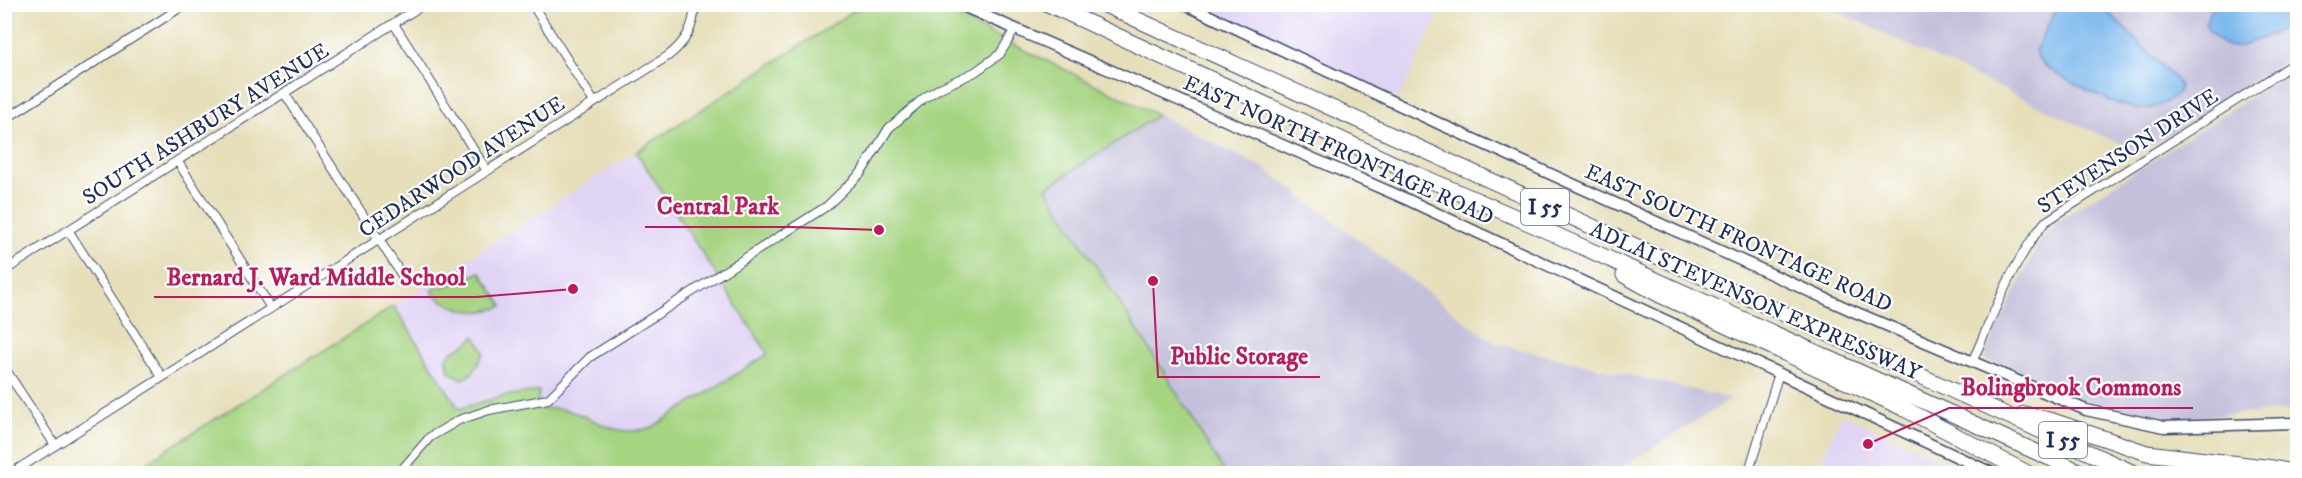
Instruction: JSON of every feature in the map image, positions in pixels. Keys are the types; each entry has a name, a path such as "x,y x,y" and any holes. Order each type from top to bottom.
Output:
{"highway":[{"name":"ADLAI STEVENSON EXPRESSWAY","path":"1047,4 1416,174 2085,474"},
{"name":"ADLAI STEVENSON EXPRESSWAY","path":"1103,4 2136,474"},
{"path":"1545,230 1660,296 1903,408 2029,474"},
{"path":"1989,406 2053,421 2147,453 2298,473"}],"street":[{"path":"4,120 186,4"},
{"name":"SOUTH ASHBURY AVENUE","path":"4,271 424,4"},
{"path":"532,4 594,102"},
{"name":"EAST NORTH FRONTAGE ROAD","path":"958,4 1407,199 1994,474"},
{"name":"EAST SOUTH FRONTAGE ROAD","path":"1184,4 1450,129 1855,312 1973,360 2086,410 2164,427 2298,423"},
{"name":"CEDARWOOD AVENUE","path":"10,474 679,47 692,26 696,5"},
{"path":"394,24 488,171"},
{"path":"398,474 430,437 459,420 489,410 548,399 590,357 827,206 861,173 889,128 924,98 975,72 1000,54 1014,30"},
{"name":"STEVENSON DRIVE","path":"1973,360 2017,262 2028,243 2045,222 2298,61"},
{"path":"285,94 405,280"},
{"path":"177,162 271,308"},
{"path":"68,230 162,376"},
{"path":"4,367 55,445"},
{"path":"1748,474 1779,373"}],"shaded area":[{"path":"1196,5 1444,5 1398,99"},
{"path":"1823,5 2297,5 2297,53 2139,153"},
{"path":"2284,76 2298,99 2297,410 2165,419 2090,403 1983,358 2038,245 2059,220"},
{"path":"1158,115 1267,170 1494,343 1732,399 1612,473 1225,473 1164,372 1045,188"},
{"path":"636,152 769,354 653,427 637,433 620,432 561,409 537,409 539,392 466,406 459,410 394,306"},
{"path":"1842,414 1970,473 1816,473"}],"green space":[{"path":"864,4 932,5 1158,115 1046,188 1164,372 1225,473 128,474 394,306 459,409 502,396 539,391 537,409 561,409 574,412 606,426 626,431 639,431 653,427 768,354 636,152"},
{"path":"480,272 503,306 483,311 466,310 449,304 432,293 433,289 459,282"},
{"path":"475,336 484,352 473,373 463,379 449,372 447,358 451,352 468,343"}],"water":[{"path":"2058,5 2101,5 2180,85 2174,98 2153,107 2143,109 2130,107 2091,92 2045,66 2035,51"},
{"path":"2214,5 2297,5 2293,19 2281,29 2266,37 2236,47 2221,42 2205,24"}],"place":[{"name":"Central Park","path":"879,230"},
{"name":"Public Storage","path":"1153,281"},
{"name":"Bernard J. Ward Middle School","path":"573,289"},
{"name":"Bolingbrook Commons","path":"1868,444"}]}
